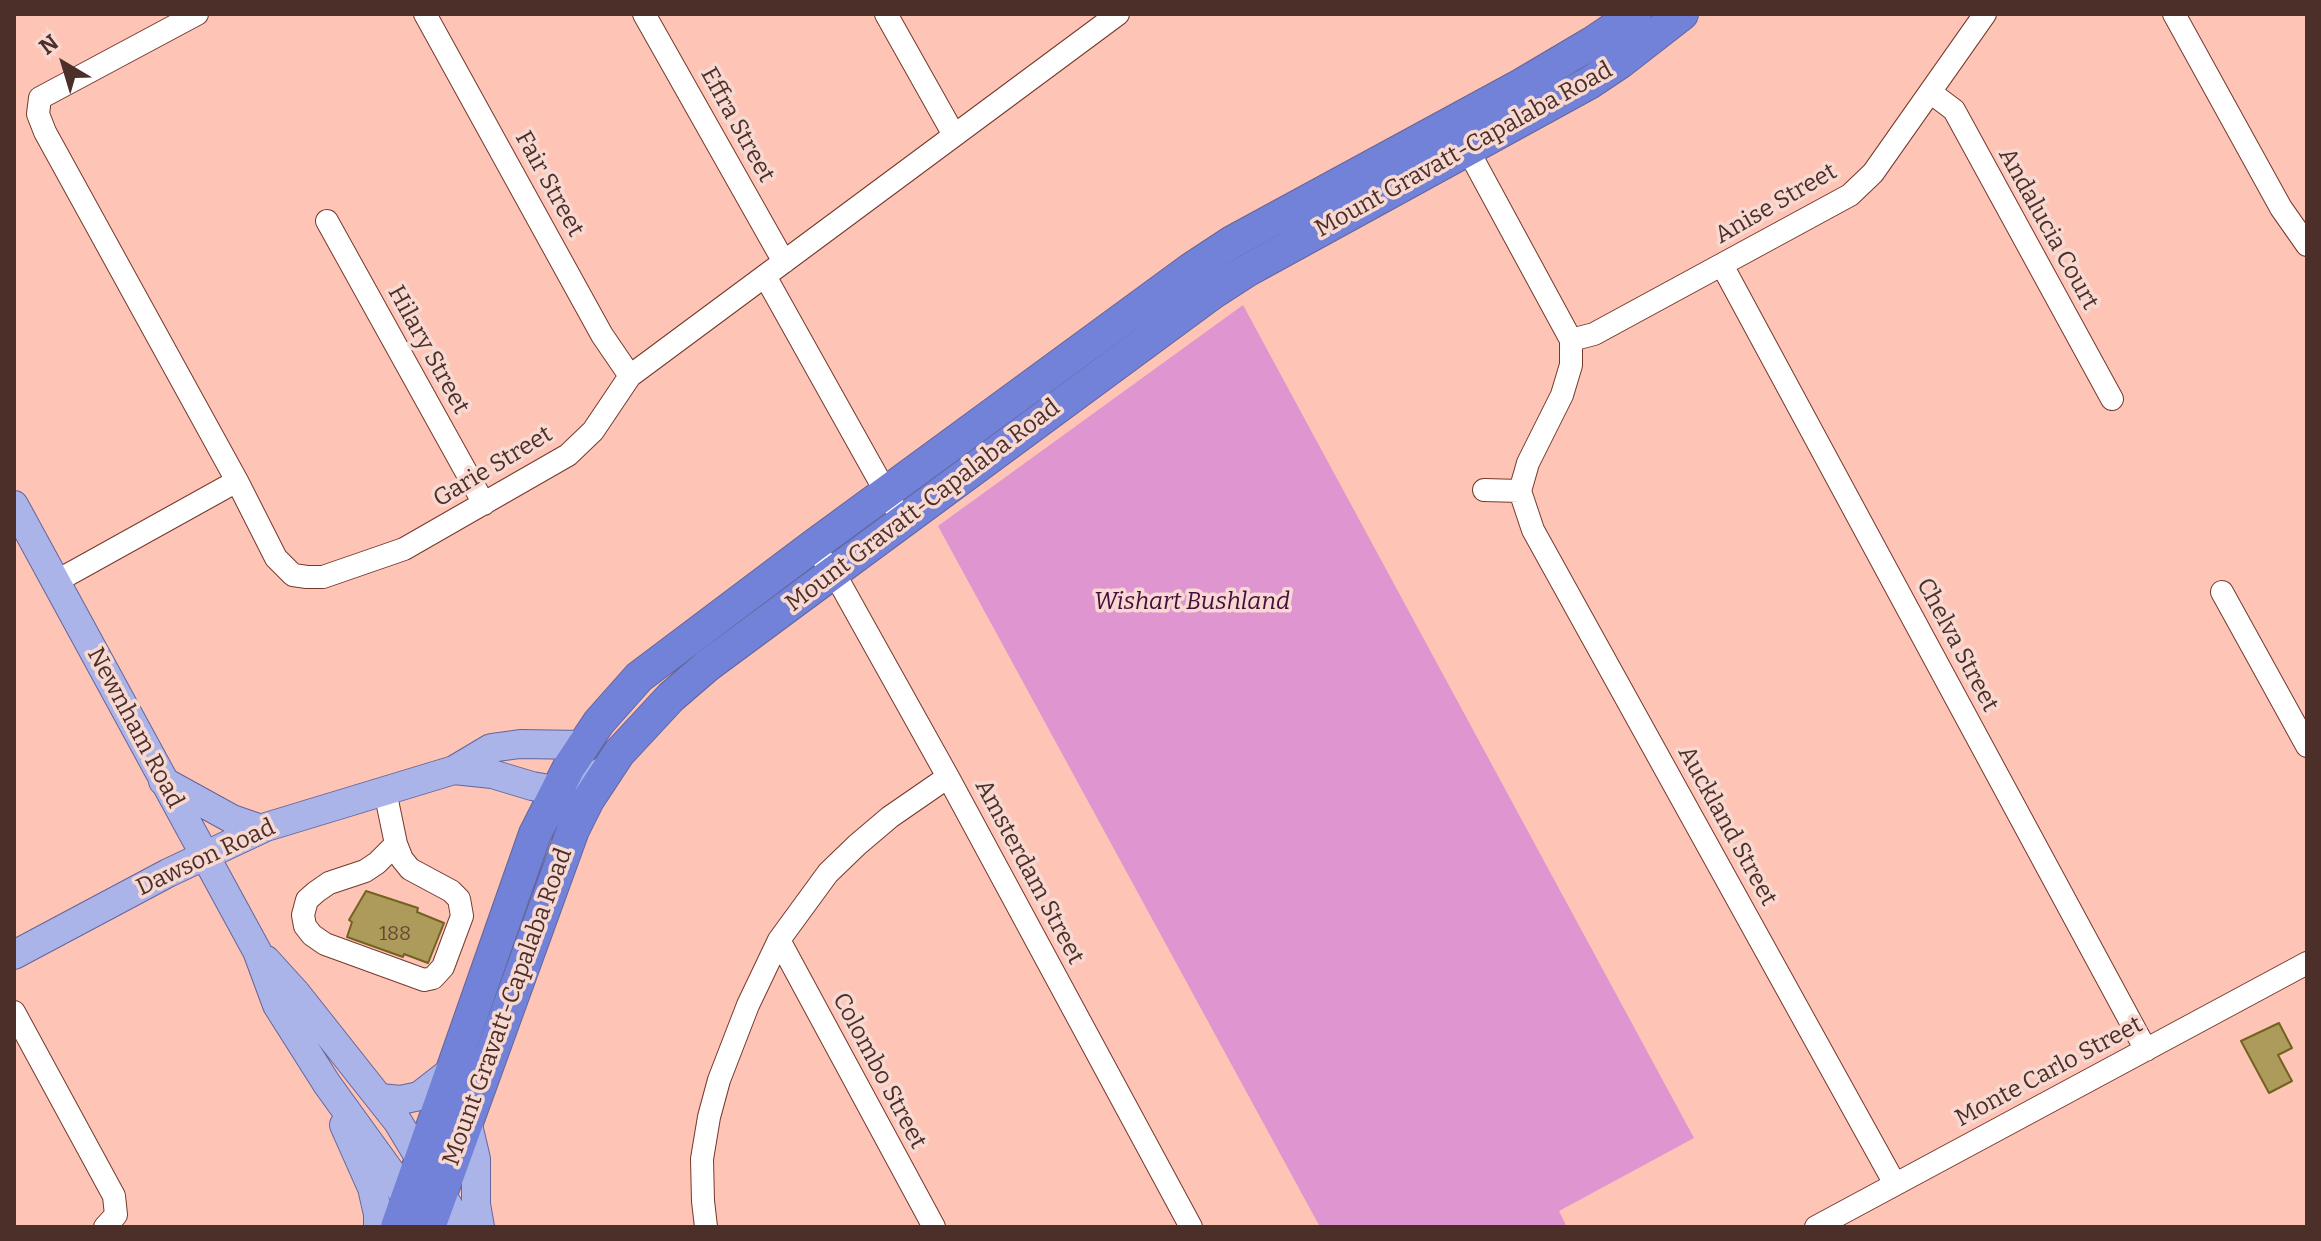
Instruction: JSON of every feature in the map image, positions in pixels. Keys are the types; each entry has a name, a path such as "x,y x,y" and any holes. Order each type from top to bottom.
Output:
{"highway":[{"name":"Mount Gravatt-Capalaba Road","path":"402,1212 535,834 555,790 583,745 639,677 1169,283 1232,242 1550,68 1635,14"},
{"name":"Mount Gravatt-Capalaba Road","path":"429,1227 561,858 588,800 606,770 642,727 689,681 1211,294 1248,270 1589,83 1682,14"}],"main road":[{"name":"Newnham Road","path":"14,505 257,951 277,1005 327,1084 380,1155 402,1212 421,1227"},
{"name":"Dawson Road","path":"14,955 204,855 261,829 454,770 491,748 505,745 583,745"},
{"name":"Dawson Road","path":"454,770 492,774 555,790"},
{"path":"555,790 606,770"},
{"path":"163,781 232,819 261,829"},
{"name":"Newnham Road","path":"257,951 296,993 380,1098 420,1157 461,1227"},
{"path":"380,1098 401,1100 419,1096 451,1071"},
{"path":"327,1084 372,1188 378,1227"},
{"path":"467,1121 476,1159 476,1204 480,1227"}],"street":[{"name":"Garie Street","path":"197,14 40,98 38,114 276,558 293,575 307,577 338,573 404,549 568,455 593,431 630,376 1118,14"},
{"name":"Fair Street","path":"425,14 602,335 630,376"},
{"name":"Effra Street","path":"644,14 784,262"},
{"path":"886,14 954,135"},
{"name":"Anise Street","path":"1571,340 1594,334 1850,195 1873,173 1985,14"},
{"path":"2174,14 2281,208 2307,245"},
{"name":"Andalucia Court","path":"1930,92 1954,110 2112,399"},
{"path":"1453,122 1571,340 1571,365 1562,395 1528,463 1520,491 1484,490"},
{"name":"Hilary Street","path":"327,221 484,504"},
{"name":"Chelva Street","path":"1722,265 2146,1050"},
{"path":"765,276 902,521"},
{"path":"55,582 237,481"},
{"name":"Auckland Street","path":"1520,491 1533,530 1895,1184"},
{"name":"Amsterdam Street","path":"813,546 833,573 948,777 1191,1227"},
{"path":"2222,592 2307,746"},
{"path":"706,1227 702,1159 709,1117 719,1080 748,1005 779,940 828,873 890,817 948,777"},
{"path":"385,791 402,859 410,869 451,891 459,899 462,916 443,967 433,978 424,980 325,944 305,926 303,915 307,900 329,883 365,871 396,844"},
{"name":"Colombo Street","path":"779,940 934,1227"},
{"name":"Monte Carlo Street","path":"1816,1227 2307,963"},
{"path":"14,1012 114,1196 116,1215 105,1227"}],"green space":[{"name":"Wishart Bushland","path":"1243,305 1694,1138 1559,1211 1567,1227 1320,1227 938,526"}],"building":[{"path":"366,891 418,908 417,912 444,923 428,963 347,937 352,922 349,920"},
{"path":"2279,1023 2292,1048 2278,1055 2292,1081 2269,1093 2241,1041"}]}
